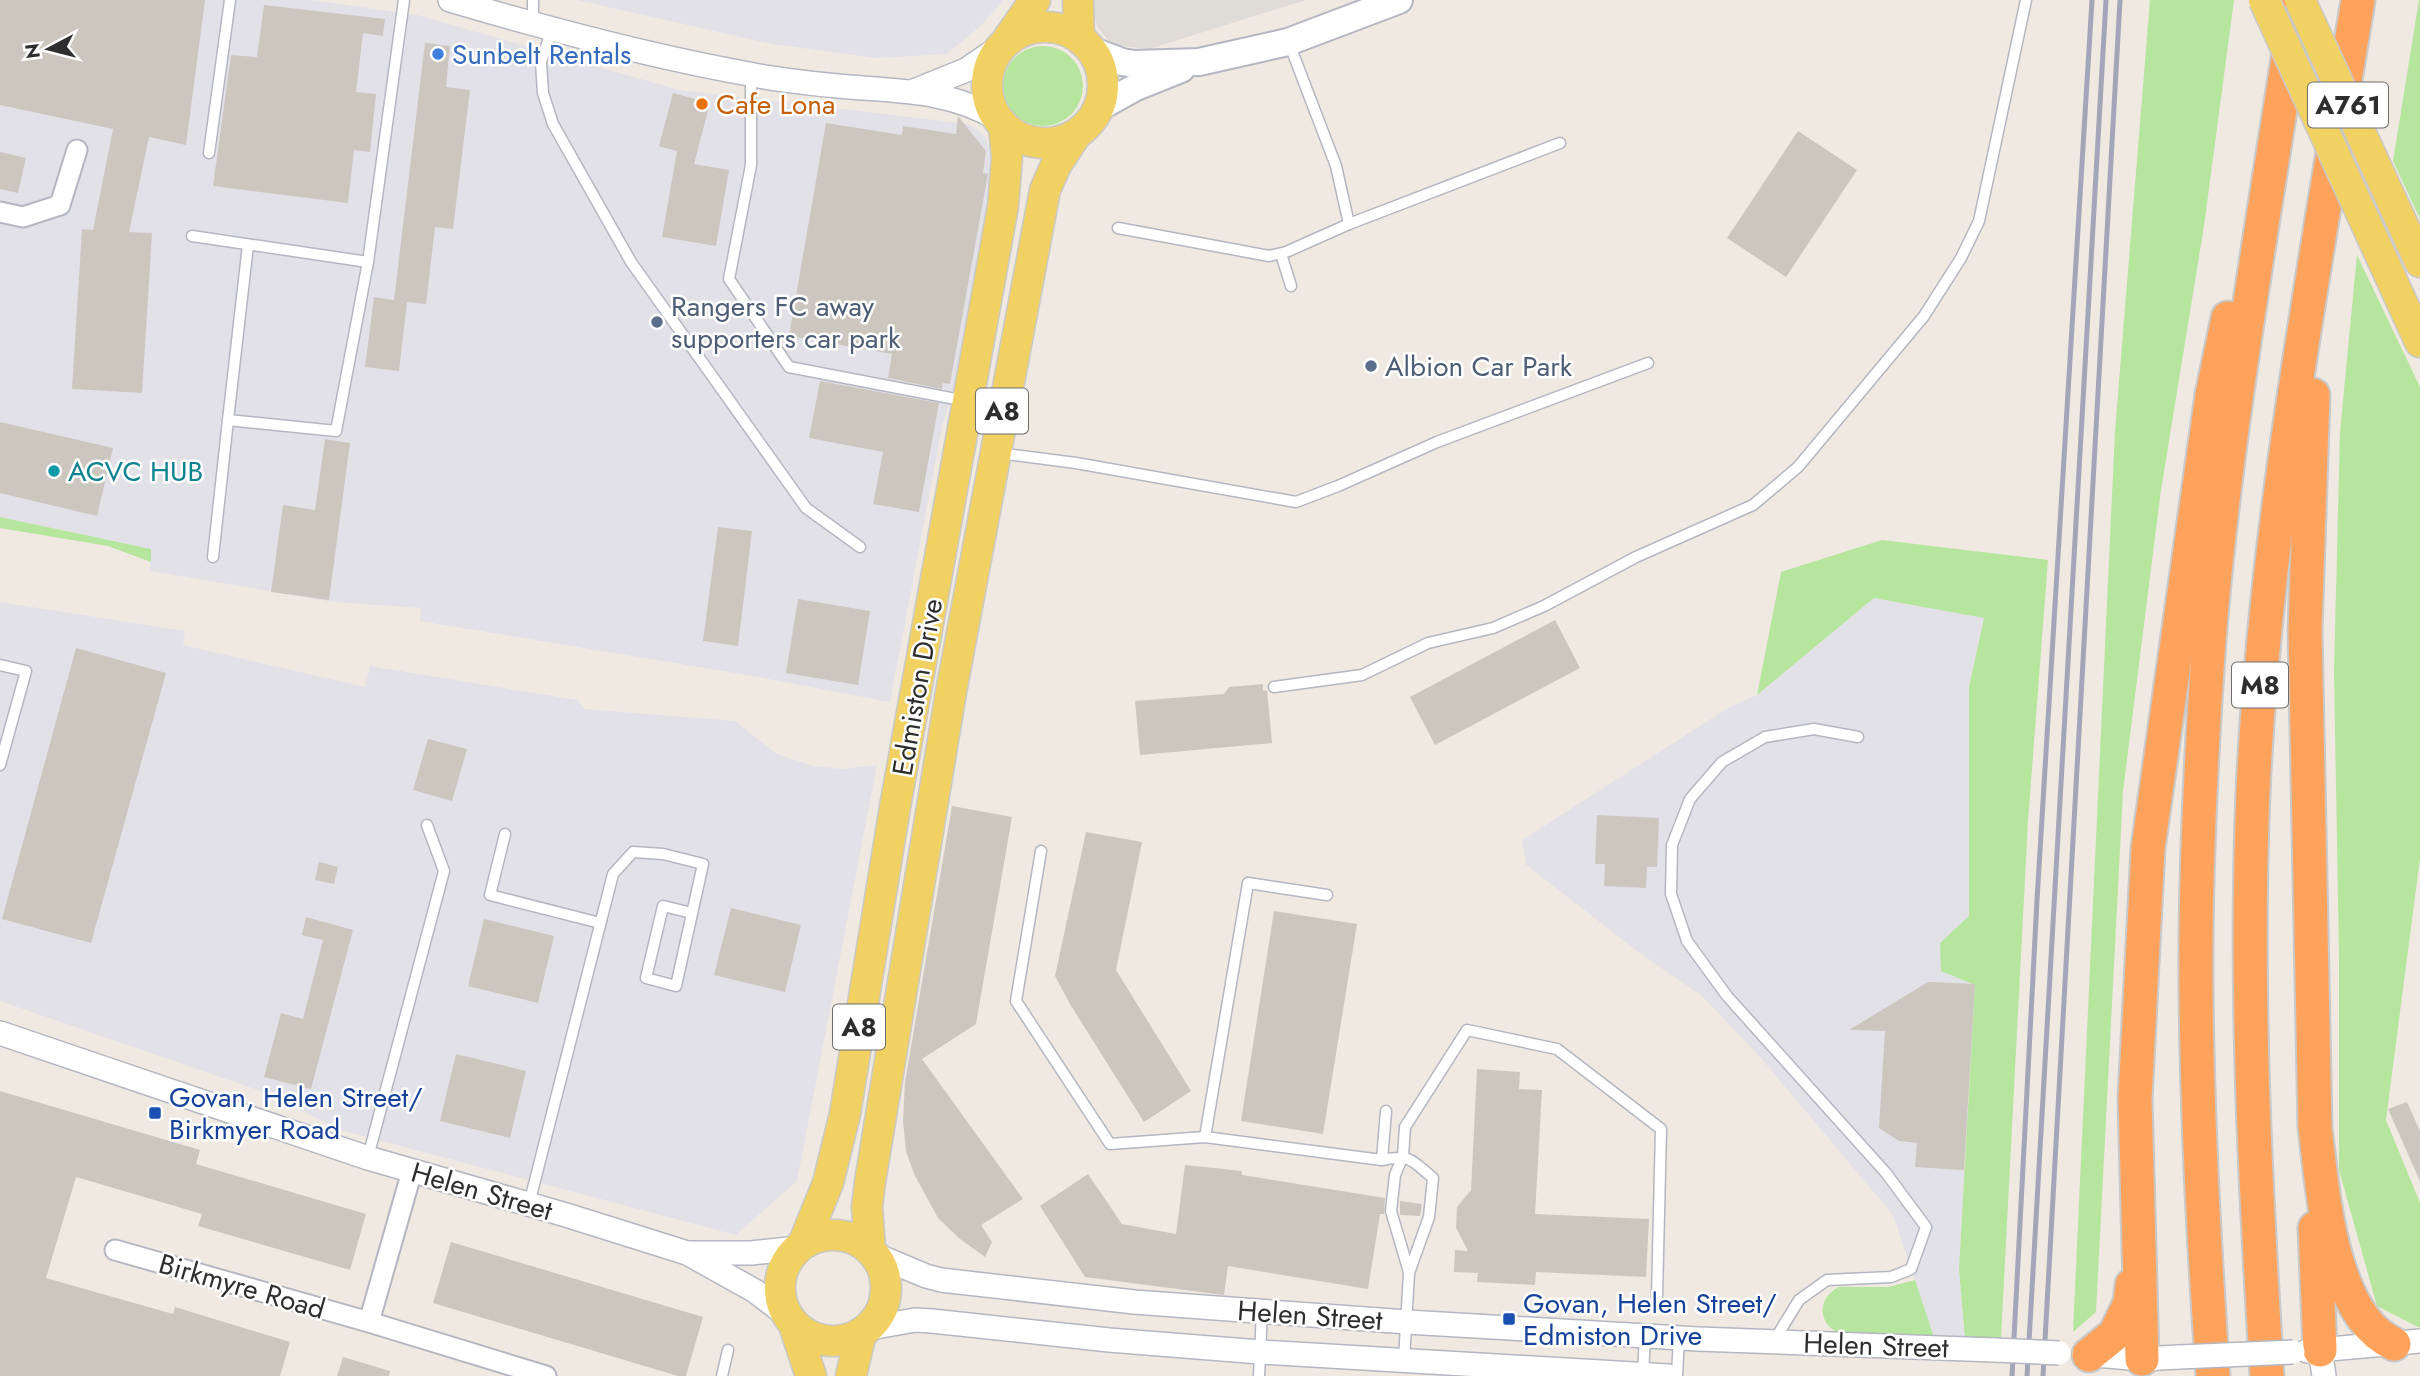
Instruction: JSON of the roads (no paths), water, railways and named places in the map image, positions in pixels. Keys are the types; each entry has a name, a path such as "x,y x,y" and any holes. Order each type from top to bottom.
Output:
{"highway":[{"path":"2145,1367 2135,1099 2148,848 2212,395 2291,0"},
{"name":"M8","path":"2213,1376 2198,1103 2196,985 2203,740 2218,550 2234,419 2299,0"},
{"name":"M8","path":"2267,1376 2252,1102 2253,792 2267,600 2278,508 2358,0"},
{"path":"2313,1359 2315,1128 2305,630 2318,250"},
{"path":"2315,1128 2324,1204 2339,1269 2362,1319 2375,1334 2407,1343"},
{"path":"2074,1354 2115,1334 2130,1303 2140,1227"}],"main road":[{"path":"1035,0 994,57 988,75 987,94 1001,123 1020,138 1038,144 1057,143 1075,136 1089,124 1100,107 1103,78 1101,69 1086,44 1078,0"},
{"path":"1100,107 1136,87 1199,62 1288,42 1399,0"},
{"path":"2264,0 2420,342"},
{"name":"A761","path":"2299,0 2420,262"},
{"path":"1005,43 1022,31 1041,27 1061,29 1122,62 1199,62"},
{"name":"Edmiston Drive","path":"801,1245 828,1183 845,1114 895,807 1003,206 1007,157 1001,123"},
{"name":"Edmiston Drive","path":"873,1252 867,1207 870,1182 951,692 1045,190 1056,165 1075,136"},
{"path":"791,1321 815,1338 831,1341 850,1339 865,1331 879,1316 886,1299 886,1281 873,1252 854,1238 836,1234 820,1236 801,1245 783,1269 780,1285 782,1302 811,1376"},
{"path":"850,1376 865,1331"}],"street":[{"path":"450,0 650,54 751,75 845,87 914,90 961,102 984,111 1001,123"},
{"path":"914,90 966,70 1005,43"},
{"path":"0,212 23,216 60,205 76,149"},
{"name":"Helen Street","path":"0,1033 368,1158 687,1253 755,1291 791,1321"},
{"path":"369,1322 412,1171"},
{"name":"Helen Street","path":"687,1253 767,1253 801,1245"},
{"name":"Birkmyre Road","path":"115,1250 369,1322 546,1376"},
{"name":"Helen Street","path":"873,1252 941,1280 1133,1302 1679,1338 2074,1354 2145,1367 2179,1357 2313,1359 2407,1343"},
{"name":"Helen Street","path":"865,1331 915,1320 1260,1352 1569,1373 1668,1376"}],"lane":[{"path":"209,153 230,0"},
{"path":"228,420 336,431 368,262 404,0"},
{"path":"533,0 543,26 543,93 553,124 631,262 806,508 860,547"},
{"path":"1274,687 1362,675 1428,643 1493,628 1544,606 1636,557 1753,505 1798,467 1924,316 1970,242 1979,221 2026,0"},
{"path":"1288,42 1336,166 1349,224"},
{"path":"751,75 751,165 729,279 789,367 967,401"},
{"path":"1118,228 1269,256 1282,254 1349,224 1560,143"},
{"path":"192,236 368,262"},
{"path":"213,557 248,245"},
{"path":"1282,254 1291,286"},
{"path":"995,452 1076,463 1296,502 1437,442 1648,363"},
{"path":"0,665 26,670 0,765"},
{"path":"1774,1341 1799,1300 1827,1280 1891,1277 1911,1269 1926,1227 1886,1173 1727,996 1687,941 1671,894 1672,845 1690,799 1722,762 1765,737 1814,729 1858,737"},
{"path":"368,1158 444,871 427,825"},
{"path":"505,834 491,895 600,923"},
{"path":"1041,851 1016,1001 1110,1144 1205,1136 1382,1160 1402,1156 1411,1159 1433,1178 1429,1217 1409,1273 1407,1321 1396,1362"},
{"path":"529,1204 613,874 633,852 663,854 703,864 676,986 646,978 663,906 692,913"},
{"path":"1205,1136 1248,883 1326,895"},
{"path":"1409,1273 1391,1211 1405,1127 1466,1030 1557,1049 1661,1129 1657,1296"},
{"path":"1382,1160 1386,1111"},
{"path":"1259,1376 1262,1311"},
{"path":"1643,1375 1645,1335"},
{"path":"1678,1376 1679,1338"},
{"path":"722,1376 728,1350"}],"railway":[{"path":"2012,1376 2037,900 2092,0"},
{"path":"2027,1376 2106,0"},
{"path":"2043,1376 2120,0"}],"place":[{"name":"Sunbelt Rentals","path":"438,54"},
{"name":"Cafe Lona","path":"702,104"},
{"name":"Rangers FC away supporters car park","path":"657,322"},
{"name":"Albion Car Park","path":"1371,366"},
{"name":"ACVC HUB","path":"54,471"},
{"name":"Govan, Helen Street/ Birkmyer Road","path":"155,1113"},
{"name":"Govan, Helen Street/ Edmiston Drive","path":"1509,1319"}]}
